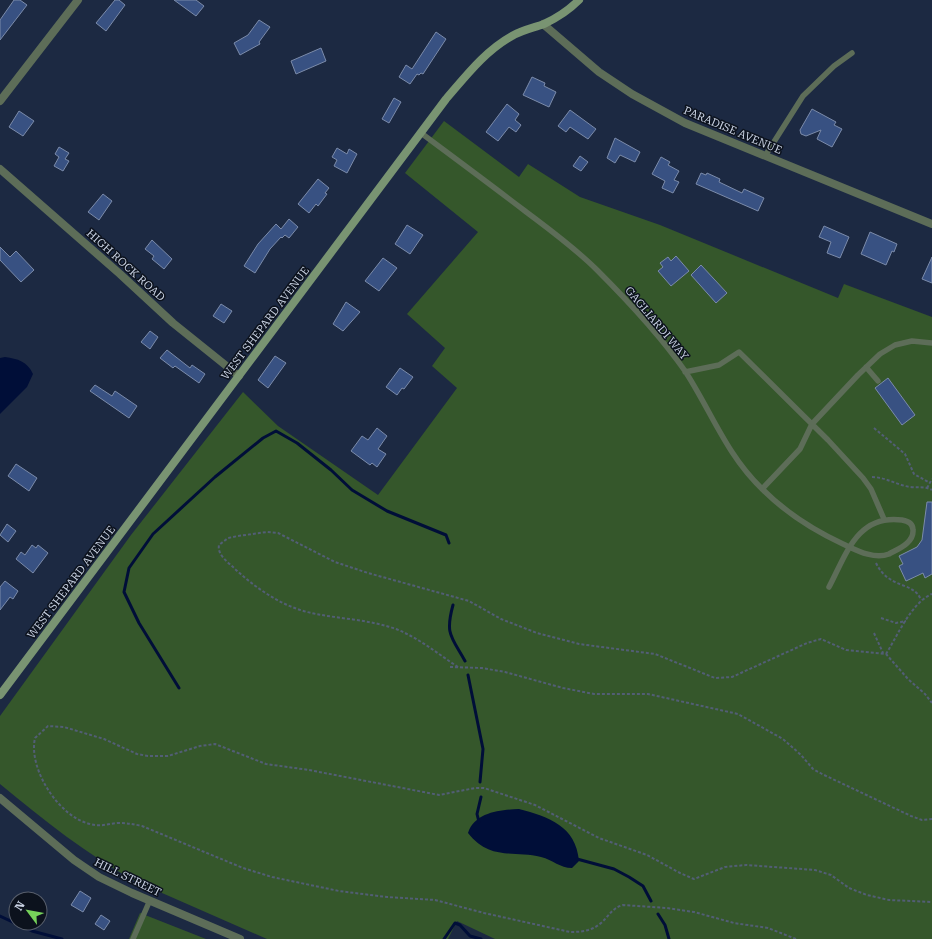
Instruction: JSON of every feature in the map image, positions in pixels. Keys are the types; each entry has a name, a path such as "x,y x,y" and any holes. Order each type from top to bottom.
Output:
{"street":[{"path":"0,101 78,0"},
{"name":"WEST SHEPARD AVENUE","path":"0,695 421,133 464,78 493,48 522,31 543,24 564,13 579,0"},
{"name":"PARADISE AVENUE","path":"543,24 599,72 632,94 685,123 932,224"},
{"name":"HIGH ROCK ROAD","path":"0,170 115,269 173,323 239,376"},
{"name":"HILL STREET","path":"0,798 52,843 86,868 121,888 240,939"}],"lane":[{"path":"765,156 803,96 834,66 852,53"},
{"name":"GAGLIARDI WAY","path":"421,133 579,253 632,307 685,372 732,453 762,489 783,510 800,521 850,547 873,556"},
{"path":"762,489 800,449 812,424 880,354 895,345 912,341 932,344"},
{"path":"685,372 719,365 739,352 812,424 863,478 871,489 884,519"},
{"path":"866,367 878,381"},
{"path":"829,588 857,534 863,529 884,519 906,521 912,526 913,531 909,541 900,548 884,556 873,556"},
{"path":"133,939 150,900"}],"path":[{"path":"874,428 905,454 914,474 930,483"},
{"path":"863,478 877,477 902,486 927,488 932,490"},
{"path":"927,488 932,479"},
{"path":"458,667 418,640 394,629 373,623 314,614 278,601 254,586 225,560 220,553 219,544 228,538 238,536 267,532 278,534 335,562 381,577 469,601 501,619 537,633 579,644 655,654 715,678 732,677 807,643 822,639 846,650 885,654"},
{"path":"873,556 885,577 915,591 921,600"},
{"path":"885,654 921,600 932,594"},
{"path":"881,618 896,622 907,621"},
{"path":"874,633 885,654 908,679 926,694 932,703"},
{"path":"450,667 482,668 505,672 563,688 594,694 648,694 738,714 783,739 802,755 813,770 917,818 922,820 932,819"},
{"path":"796,939 768,928 734,923 694,912 667,908 623,905 616,907 596,927 583,932 570,932 484,913 434,900 406,899 339,891 266,875 243,868 142,826 127,823 94,825 76,818 59,805 36,766 33,755 35,738 48,726 56,726 104,739 128,751 148,756 168,756 200,746 215,744 266,764 309,770 439,795 475,788 484,788 535,805 599,838 647,855 694,879 726,867 746,865 815,870 831,875 849,888 868,895 889,900 932,902"}],"green space":[{"path":"444,121 519,177 528,164 580,197 660,225 838,298 844,284 932,317 932,939 495,939 457,921 448,939 267,939 137,882 119,872 83,849 0,784 0,716 131,535 243,392 278,426 378,495 457,388 432,366 445,348 407,314 478,232 405,173"},
{"path":"140,913 206,939 129,939"}],"water":[{"path":"5,357 22,361 28,366 33,374 27,387 0,414 0,358"},
{"path":"519,809 550,820 567,831 573,839 577,849 579,861 572,868 568,868 541,857 493,851 476,842 468,833 471,826 482,816 496,811"}],"building":[{"path":"14,0 20,0 27,5 0,40 0,20"},
{"path":"115,0 119,0 125,5 106,31 96,23"},
{"path":"174,0 196,0 204,6 196,16"},
{"path":"259,20 270,27 259,42 260,44 240,55 234,43 248,35"},
{"path":"436,32 446,39 423,74 417,74 410,84 399,77 406,65 412,69"},
{"path":"321,48 326,61 296,74 291,61"},
{"path":"532,77 545,83 544,86 556,92 549,107 523,95"},
{"path":"394,98 401,102 389,123 382,119"},
{"path":"507,104 519,114 515,120 521,125 516,132 509,127 498,141 486,132"},
{"path":"812,109 836,122 834,125 842,129 832,147 817,139 821,130 806,136 801,134 800,130"},
{"path":"570,110 596,129 588,139 570,127 566,132 558,126"},
{"path":"19,111 34,121 23,136 9,127"},
{"path":"615,138 640,152 635,162 620,155 615,163 607,158"},
{"path":"59,147 69,153 65,159 69,161 63,171 54,166 59,157 55,154"},
{"path":"337,148 347,154 349,149 357,154 347,173 334,166 337,160 332,157"},
{"path":"580,156 588,162 581,171 573,166"},
{"path":"661,157 670,162 668,165 679,171 674,180 679,182 673,193 662,188 665,181 652,174"},
{"path":"701,173 706,175 707,173 720,179 719,182 742,193 744,189 764,198 758,211 696,184"},
{"path":"318,179 329,188 325,193 327,194 318,206 316,204 309,213 298,204"},
{"path":"103,194 112,201 99,220 88,212"},
{"path":"289,219 298,227 289,238 285,235 282,238 281,237 270,249 255,273 244,266 258,244 276,224 281,229"},
{"path":"407,225 423,235 410,254 395,244"},
{"path":"824,226 849,237 840,258 827,253 831,242 819,237"},
{"path":"870,232 897,244 886,265 861,254"},
{"path":"152,240 172,259 164,269 152,259 154,256 145,249"},
{"path":"0,247 10,257 16,251 34,270 21,282 0,260"},
{"path":"676,256 689,271 671,286 658,271 663,267 660,263 668,257 671,261"},
{"path":"932,257 932,283 922,279"},
{"path":"383,258 397,268 379,291 365,281"},
{"path":"701,265 727,293 716,303 691,275"},
{"path":"346,302 360,312 343,331 333,324"},
{"path":"221,304 232,311 224,323 213,316"},
{"path":"150,331 158,337 150,349 141,342"},
{"path":"167,350 190,368 192,365 205,374 199,383 175,366 173,368 160,358"},
{"path":"275,356 286,363 268,388 258,380"},
{"path":"400,368 413,377 404,389 402,388 397,395 386,387"},
{"path":"888,378 915,415 902,425 875,388"},
{"path":"95,385 112,396 115,391 137,406 129,418 90,391"},
{"path":"377,428 387,436 378,449 386,454 377,467 372,463 370,465 351,451 362,436 368,440"},
{"path":"16,464 37,478 29,491 8,476"},
{"path":"927,502 932,502 932,574 925,578 923,573 906,581 899,566 903,564 899,556 917,547 922,540"},
{"path":"7,524 16,531 8,542 0,535"},
{"path":"32,545 36,548 38,545 48,553 33,573 16,559 21,552 25,555"},
{"path":"5,581 18,591 13,599 10,597 0,610 0,587"},
{"path":"80,891 91,898 83,912 71,905"},
{"path":"101,915 110,921 104,930 95,924"}],"waterway":[{"path":"179,688 139,623 124,592 129,568 153,534 215,477 263,438 276,431 297,443 331,470 352,490 387,511 446,535 449,543"},
{"path":"453,605 450,622 451,634 465,661"},
{"path":"468,675 483,749 480,782"},
{"path":"479,822 477,814 481,797"},
{"path":"577,859 614,869 629,877 643,886 651,901"},
{"path":"658,914 665,925 669,939"},
{"path":"0,916 32,931 62,939"},
{"path":"444,939 455,923 460,925 470,936 481,939"}]}
